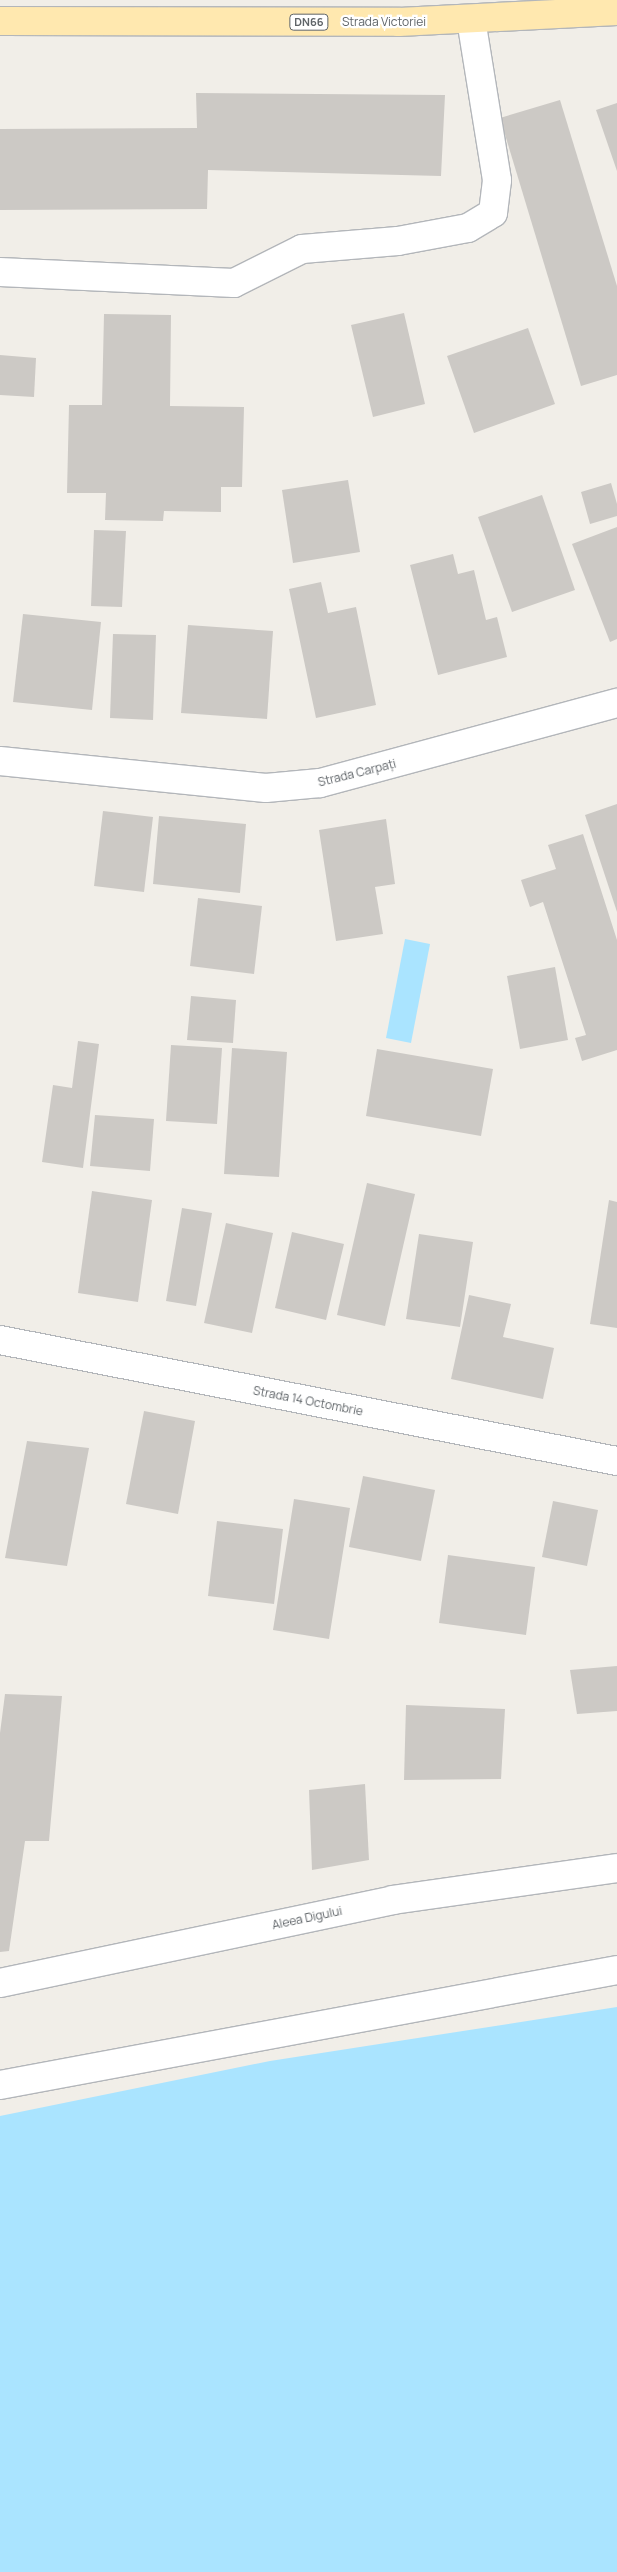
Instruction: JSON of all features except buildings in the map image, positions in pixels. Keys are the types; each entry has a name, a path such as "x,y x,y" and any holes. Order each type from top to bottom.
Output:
{"main road":[{"name":"Strada Victoriei","path":"0,21 399,22 471,20 617,11"}],"street":[{"path":"0,272 234,283 302,249 398,240 468,228 492,213 497,180 471,20"},
{"name":"Strada Carpați","path":"0,761 266,788 320,783 617,703"},
{"name":"Strada 14 Octombrie","path":"0,1340 617,1461"},
{"name":"Aleea Digului","path":"0,1983 393,1900 617,1868"},
{"path":"0,2085 617,1970"}],"water":[{"path":"405,939 430,944 411,1043 386,1038"},
{"path":"617,2007 617,2572 0,2572 0,2116 270,2061"}]}
